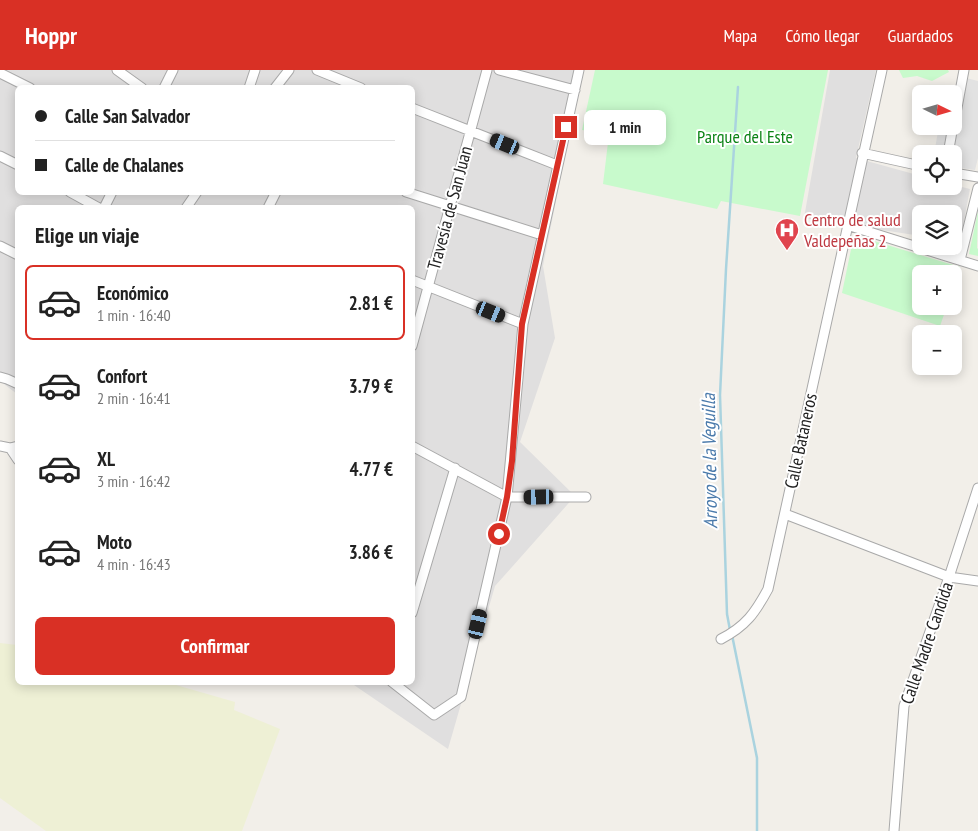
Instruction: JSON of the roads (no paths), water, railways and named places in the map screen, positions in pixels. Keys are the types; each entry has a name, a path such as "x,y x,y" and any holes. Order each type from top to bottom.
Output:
{"street":[{"path":"117,70 138,85"},
{"path":"166,85 173,70"},
{"path":"250,85 255,70"},
{"path":"276,85 289,70"},
{"path":"317,70 354,85"},
{"name":"Travesía de San Juan","path":"415,336 487,70"},
{"path":"499,70 575,90"},
{"path":"396,685 434,715 460,697 507,497 522,324 579,70"},
{"name":"Calle Bataneros","path":"724,638 736,631 757,609 768,589 862,153 882,70"},
{"path":"961,85 964,70"},
{"path":"0,73 24,85"},
{"path":"415,109 557,165"},
{"path":"862,153 912,164"},
{"path":"0,156 15,164"},
{"path":"962,174 978,177"},
{"path":"960,260 978,188"},
{"path":"75,195 94,205"},
{"path":"415,195 542,235"},
{"path":"847,225 978,266"},
{"path":"0,246 15,254"},
{"path":"415,281 522,324"},
{"path":"0,377 15,383"},
{"path":"0,446 14,447"},
{"path":"415,448 507,497 586,496"},
{"path":"415,603 455,468"},
{"name":"Calle Madre Candida","path":"894,831 904,706 978,488"},
{"path":"785,514 949,577 978,581"}],"waterway":[{"name":"Arroyo de la Veguilla","path":"730,630 727,614 720,395 738,87"},
{"name":"Arroyo de la Veguilla","path":"732,635 757,758 757,831"}],"place":[{"name":"Centro de salud Valdepeñas 2","path":"787,251"}],"park label":[{"name":"Parque del Este","path":"745,137"}]}
